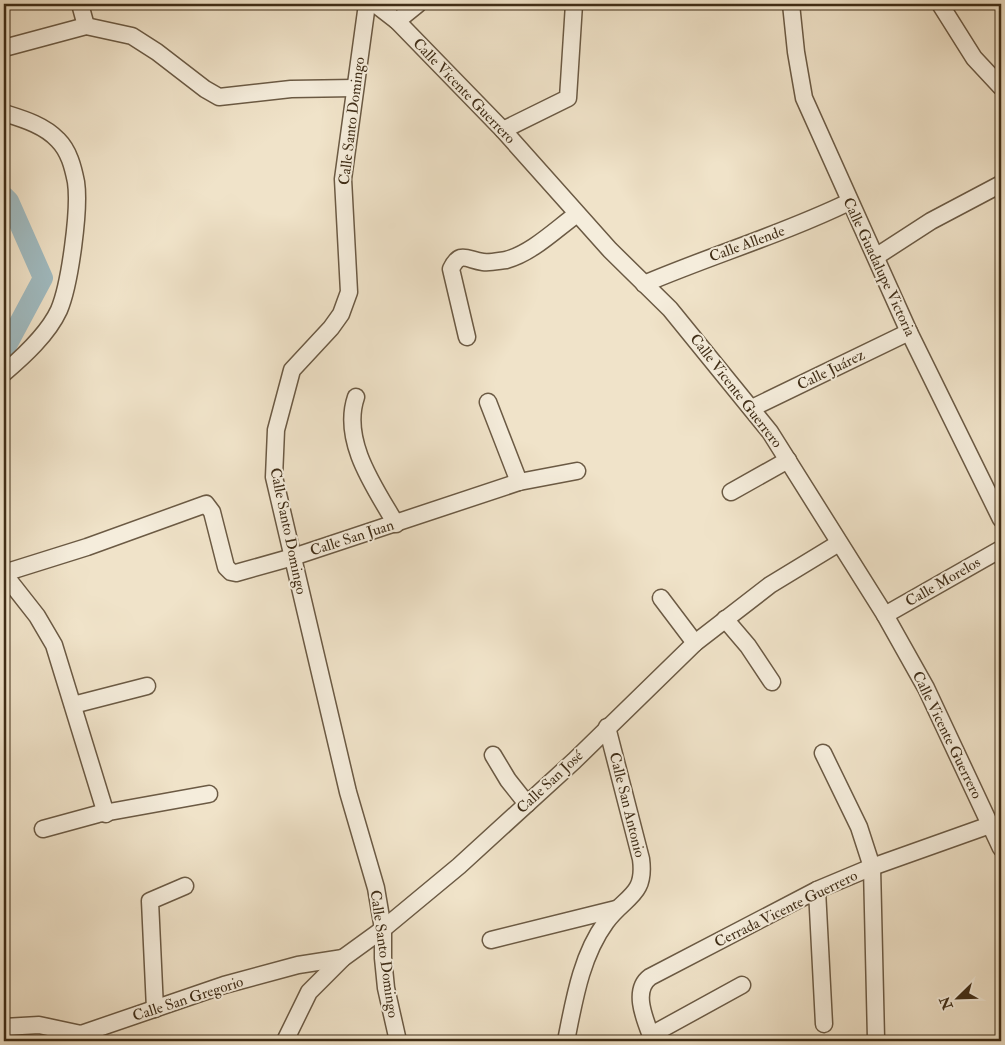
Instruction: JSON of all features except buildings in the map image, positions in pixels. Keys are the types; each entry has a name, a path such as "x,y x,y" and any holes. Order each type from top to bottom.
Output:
{"street":[{"path":"80,4 86,26"},
{"name":"Calle Santo Domingo","path":"367,4 343,179 349,292 341,314 332,328 292,370 276,430 274,477 348,792 376,888 383,929 382,958 386,988 398,1041"},
{"name":"Calle Vicente Guerrero","path":"375,4 397,21 502,130 577,214 644,284 670,308 698,340 733,388 752,408 788,460 885,615 926,688 1001,848"},
{"path":"397,21 418,4"},
{"path":"502,130 568,98 574,4"},
{"name":"Calle Guadalupe Victoria","path":"791,4 796,52 804,98 849,202 877,256 909,332 1001,517"},
{"path":"940,4 974,58 1001,87"},
{"path":"4,48 86,26 132,36 157,52 205,90 220,96 291,89 355,88"},
{"path":"4,113 30,122 58,140 68,153 76,184 73,241 66,288 58,311 49,327 18,361 4,373"},
{"path":"877,256 931,221 1001,184"},
{"name":"Calle Allende","path":"644,284 768,238 849,202"},
{"path":"467,337 451,270 458,258 464,257 489,262 519,255 577,214"},
{"name":"Calle Juárez","path":"752,408 909,332"},
{"path":"356,398 352,408 352,433 364,466 396,524"},
{"path":"488,402 519,482"},
{"path":"731,492 788,460"},
{"name":"Calle San Juan","path":"106,814 60,663 48,633 4,573 87,547 206,504 211,508 224,563 231,572 236,573 396,524 519,482 577,471"},
{"name":"Calle San José","path":"284,1041 309,992 343,958 383,929 459,866 695,643 770,586 839,543"},
{"name":"Calle Morelos","path":"885,615 1001,549"},
{"path":"661,598 695,643"},
{"path":"725,620 748,646 772,682"},
{"path":"73,705 146,686"},
{"name":"Calle San Antonio","path":"566,1041 582,971 600,932 616,909 640,885 642,871 607,727"},
{"path":"823,753 859,827 872,867 876,1039"},
{"path":"493,755 508,780 526,804"},
{"path":"43,829 88,817 209,794"},
{"name":"Cerrada Vicente Guerrero","path":"652,1038 640,994 643,982 818,890 872,867 990,825"},
{"path":"155,1009 150,901 184,886"},
{"path":"818,890 824,1024"},
{"path":"491,940 616,909"},
{"name":"Calle San Gregorio","path":"4,1027 39,1025 81,1034 224,985 298,965 343,958"},
{"path":"652,1038 742,985"}],"waterway":[{"path":"4,196 9,201 43,278 4,351"}]}
